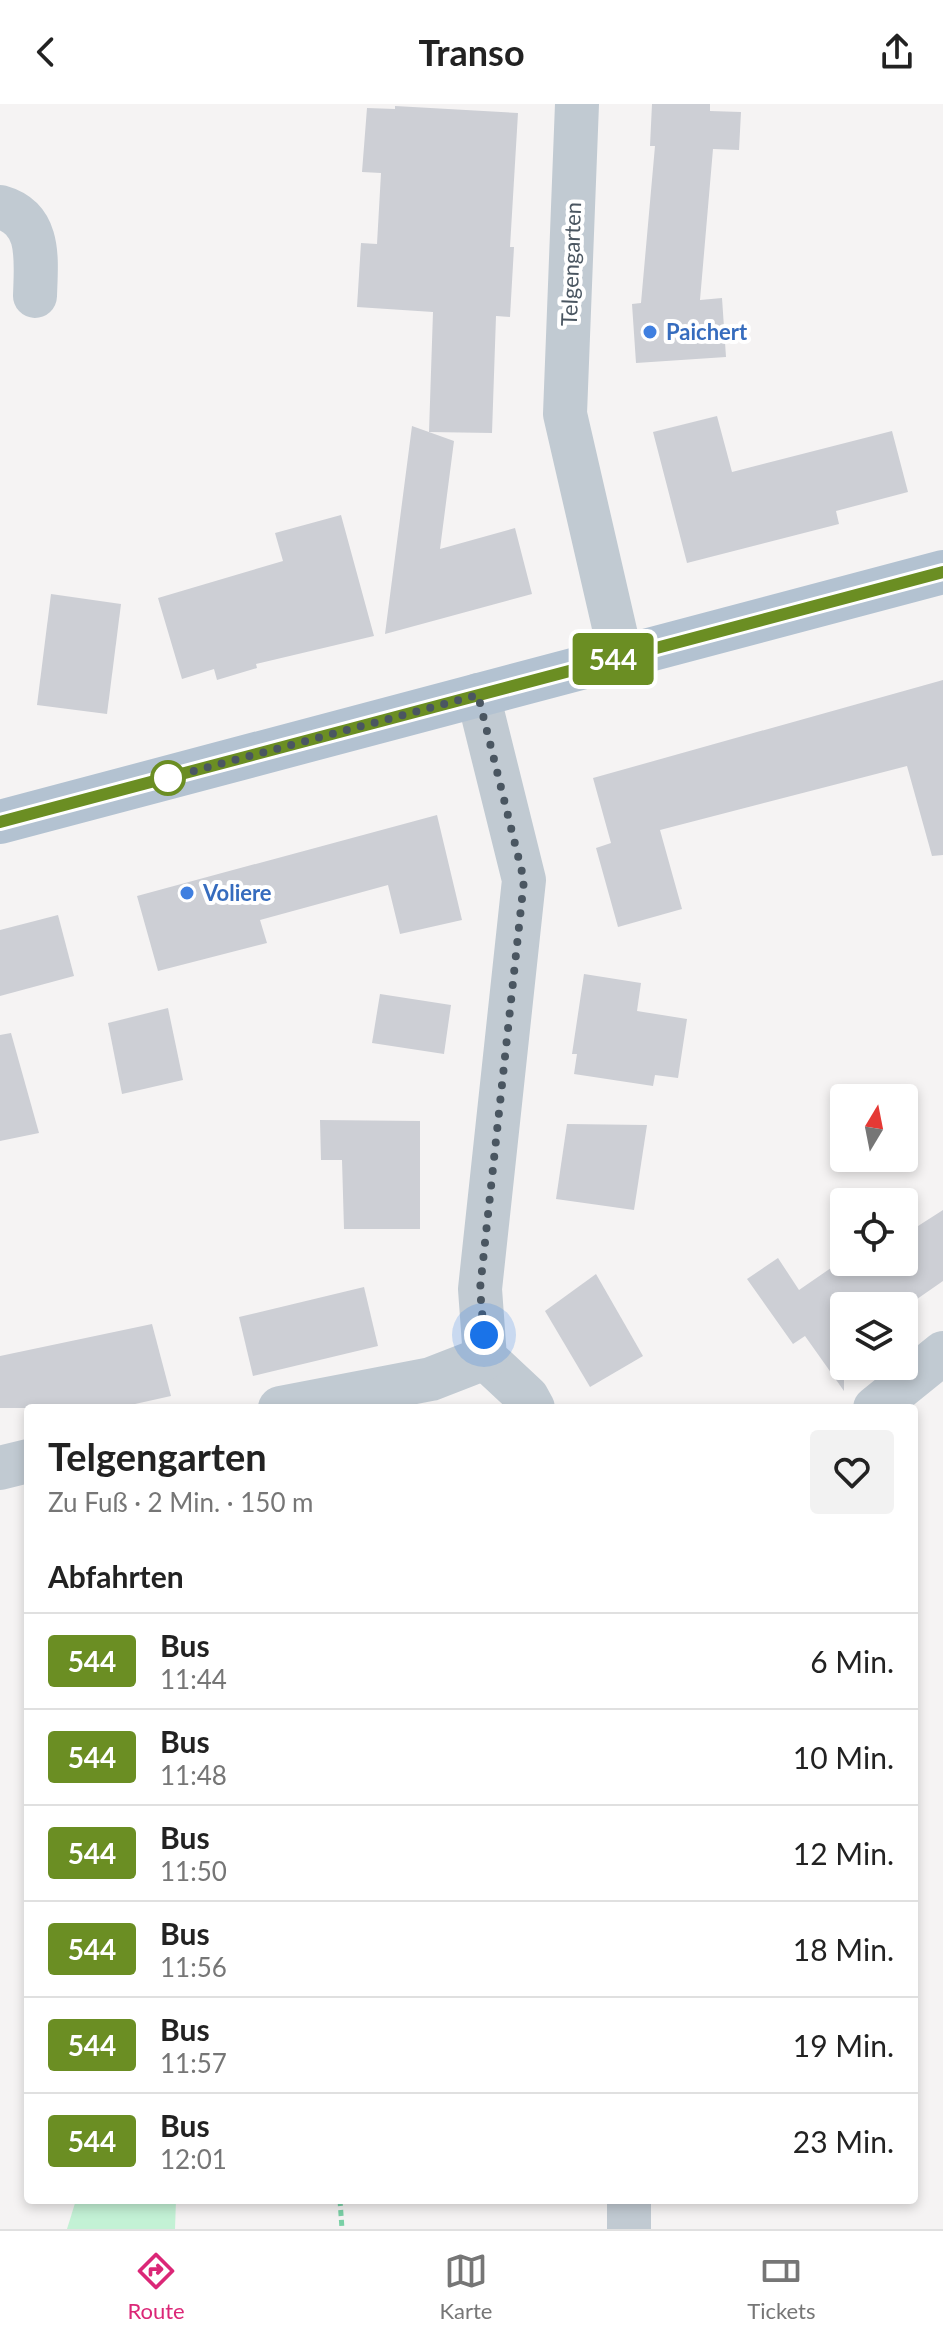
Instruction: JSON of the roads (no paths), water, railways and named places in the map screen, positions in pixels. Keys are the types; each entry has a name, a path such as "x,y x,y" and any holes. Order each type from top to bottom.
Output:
{"main road":[{"path":"0,822 943,572"}],"street":[{"name":"Telgengarten","path":"577,104 565,414 621,657"},
{"path":"0,207 18,212 30,229 36,253 35,296"},
{"path":"478,695 524,880 480,1289 485,1358 531,1404"},
{"path":"880,1404 943,1353"},
{"path":"301,1404 431,1379 485,1358"},
{"path":"0,1468 24,1462"},
{"path":"629,2204 629,2229"}],"place":[{"name":"Paichert","path":"650,332"},
{"name":"Voliere","path":"187,893"}]}
